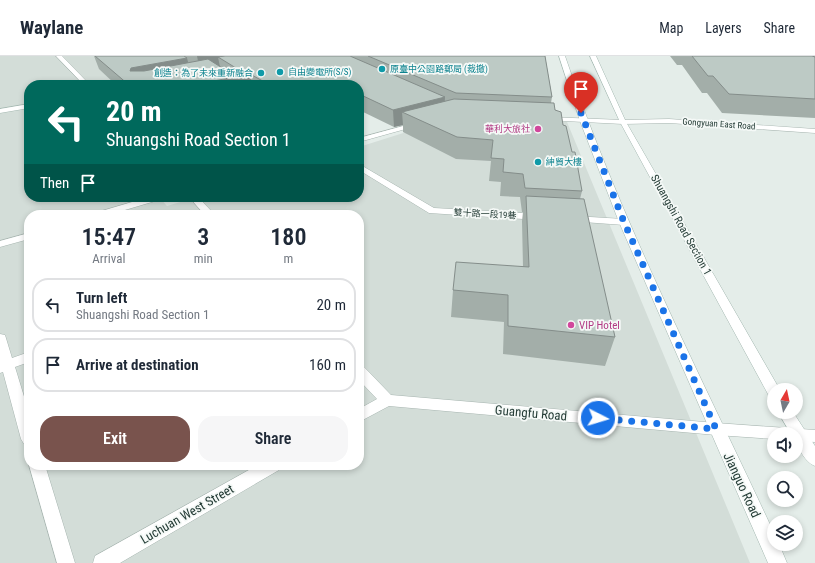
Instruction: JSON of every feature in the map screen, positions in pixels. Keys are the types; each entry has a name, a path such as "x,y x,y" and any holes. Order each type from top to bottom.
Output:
{"main road":[{"path":"60,56 82,80"},
{"path":"562,56 583,121 624,222 716,429"},
{"name":"Shuangshi Road Section 1","path":"592,56 623,122 769,383"},
{"path":"0,111 24,107"},
{"name":"Gongyuan East Road","path":"539,119 623,122 669,121 815,131"},
{"path":"364,139 424,123"},
{"name":"雙十路一段19巷","path":"364,169 432,211 549,218"},
{"path":"115,210 142,202"},
{"path":"198,202 205,210"},
{"path":"565,219 624,222"},
{"path":"0,244 24,237"},
{"path":"0,338 3,367 24,425"},
{"path":"3,367 24,359"},
{"path":"364,376 387,400 364,413"},
{"name":"Guangfu Road","path":"387,400 767,432"},
{"name":"Jianguo Road","path":"716,429 778,563"},
{"name":"Guangfu Road","path":"803,435 815,436"},
{"path":"803,441 815,459"},
{"path":"38,470 66,563"},
{"name":"Luchuan West Street","path":"102,563 264,470"}],"shaded area":[{"path":"0,56 275,56 150,80 24,80 24,202 163,202 167,206 180,202 364,202 364,145 454,117 567,122 750,563 0,563"}],"building":[{"path":"95,56 184,56 187,58 131,68 130,71 144,71 208,59 227,71 235,71 236,68 218,57 350,56 445,97 393,110 364,96 364,80 261,80 250,74 219,80 123,80"},
{"path":"368,56 545,56 552,97 456,93"},
{"path":"692,56 815,57 815,99 729,94 713,76 708,76"},
{"path":"454,99 554,103 555,110 561,112 563,125 566,126 572,152 575,152 582,191 525,188 523,174 503,172 504,159 491,158 493,140 457,137 402,112"},
{"path":"526,196 584,199 615,337 508,326 508,295 453,290 456,262 529,267"}],"place":[{"name":"原臺中公園路郵局 (裁撤)","path":"382,69"},
{"name":"自由變電所(S/S)","path":"280,72"},
{"name":"創造：為了未來重新融合","path":"261,73"},
{"name":"華利大旅社","path":"538,129"},
{"name":"紳貿大樓","path":"538,162"},
{"name":"VIP Hotel","path":"571,325"}],"route":[{"path":"581,113 624,222 716,429 598,418"}]}
